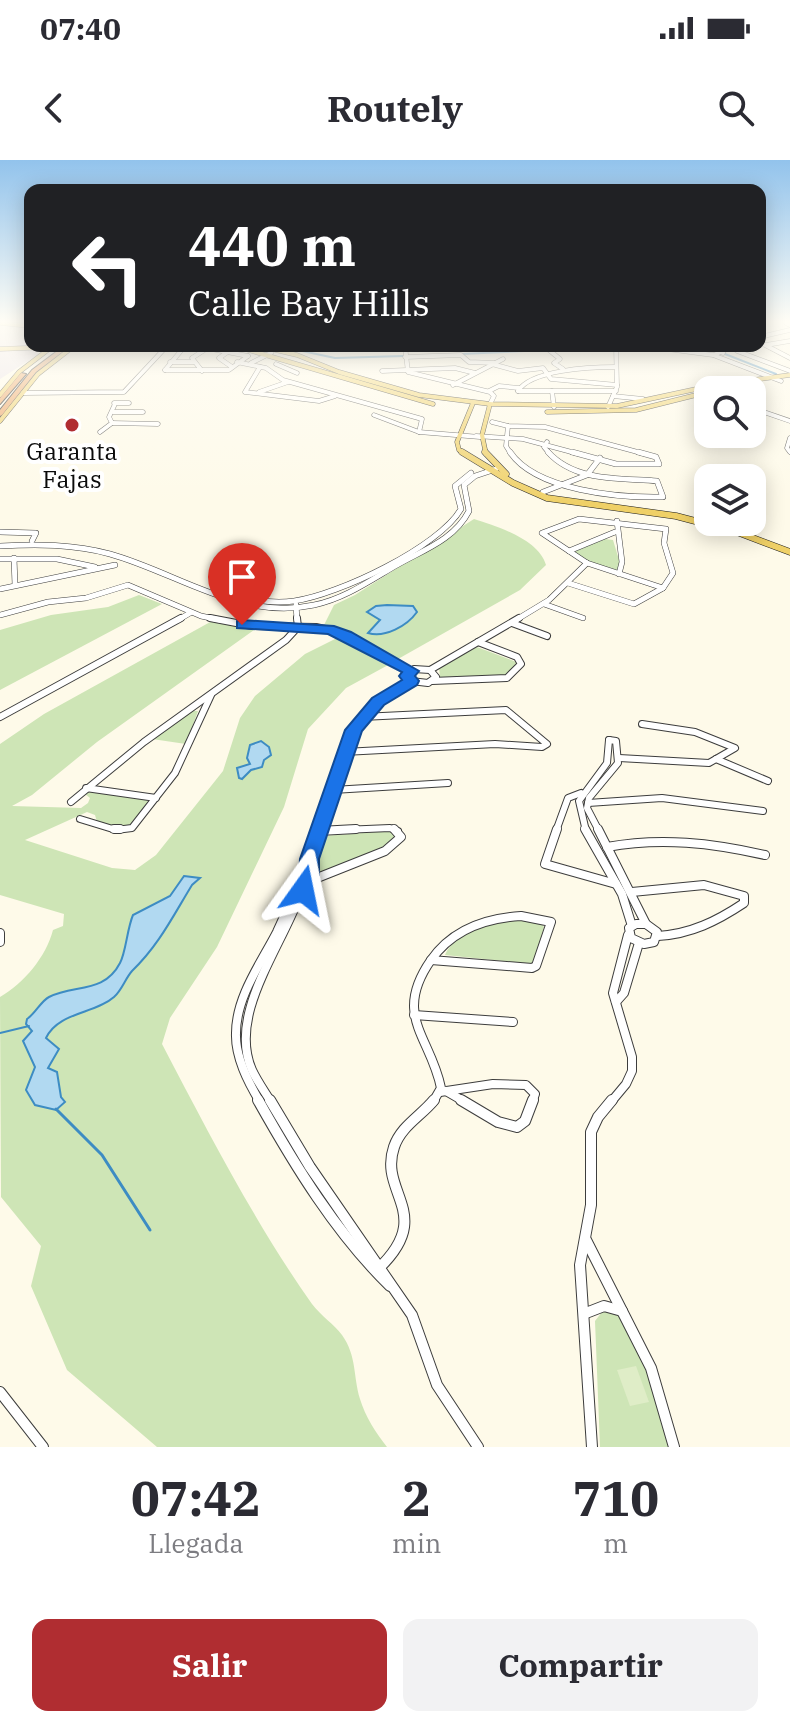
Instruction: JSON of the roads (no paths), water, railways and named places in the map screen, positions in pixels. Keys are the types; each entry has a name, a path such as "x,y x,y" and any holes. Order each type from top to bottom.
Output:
{"highway":[{"path":"0,414 17,383"},
{"path":"3,405 23,383"},
{"path":"3,405 15,402"}],"main road":[{"path":"0,421 31,383"},
{"path":"362,383 445,403 471,406 614,412 657,407 694,396"},
{"path":"377,383 445,403"},
{"path":"521,408 608,407 735,383"},
{"path":"471,406 459,435 459,450 526,490 559,501 644,510 694,519"},
{"path":"490,407 479,436 489,470 570,500 658,509 694,518"},
{"path":"750,536 790,549"},
{"path":"755,536 790,549"}],"street":[{"path":"112,423 109,417 121,393 135,383"},
{"path":"249,383 245,392 320,401 335,396"},
{"path":"257,393 285,383"},
{"path":"292,383 423,419 419,432"},
{"path":"447,383 490,392 502,386 519,388 529,383"},
{"path":"453,385 457,383"},
{"path":"573,383 643,399"},
{"path":"608,407 615,383"},
{"path":"288,397 310,388"},
{"path":"519,388 516,391 615,391"},
{"path":"552,391 554,407"},
{"path":"490,392 494,396 490,407"},
{"path":"23,393 121,393"},
{"path":"116,402 129,403"},
{"path":"347,408 360,403"},
{"path":"384,410 374,416 419,432 527,439 624,463 659,464 658,458 542,426 508,426 492,422"},
{"path":"113,412 143,412"},
{"path":"766,414 790,422"},
{"path":"100,432 112,423 158,424"},
{"path":"508,426 505,437 510,454 558,485 588,492 663,497 657,481 586,474 553,457 544,447 548,443"},
{"path":"527,439 542,426"},
{"path":"790,438 787,448 790,452"},
{"path":"624,463 641,453"},
{"path":"540,491 586,474 600,458"},
{"path":"0,544 69,542 109,549 237,604 296,604 348,594 454,531 469,511 464,485 489,470"},
{"path":"568,583 630,604 648,599 663,588 673,570 664,543 666,529 617,521 576,519 542,533 587,563 663,588"},
{"path":"617,521 615,532 623,565 619,574"},
{"path":"0,532 36,533 32,541"},
{"path":"569,551 615,532"},
{"path":"0,544 49,544 94,550 190,582"},
{"path":"14,558 15,585"},
{"path":"0,559 57,559 97,568"},
{"path":"57,559 60,577"},
{"path":"0,615 48,602 86,598 122,585 132,586 187,612 217,619 252,626 321,628 346,635 411,671 430,670 544,604 587,563"},
{"path":"0,589 115,565"},
{"path":"71,802 152,736 286,640 295,628 296,604"},
{"path":"544,604 583,618"},
{"path":"282,605 284,627"},
{"path":"0,714 187,612"},
{"path":"512,623 547,636"},
{"path":"478,642 517,657 522,662 507,678 411,681 383,698 362,717 344,752 309,859 242,999 236,1026 236,1048 245,1076 312,1188 412,1315 437,1385 478,1447"},
{"path":"430,670 436,675 432,681"},
{"path":"411,671 407,676 411,681"},
{"path":"80,819 109,829 128,830 180,764 211,695"},
{"path":"344,752 495,744 542,747 547,744 506,710 362,717"},
{"path":"619,758 709,763 735,748 695,732 642,724"},
{"path":"617,884 545,864 568,798 581,793 607,765 609,740 616,741 619,758 615,768 592,794 588,803 591,818 646,924 655,929 658,936"},
{"path":"716,759 768,781"},
{"path":"333,790 448,783"},
{"path":"86,788 156,798"},
{"path":"581,793 579,808 582,821 629,907 630,930 613,993 632,1057 632,1071 591,1132 591,1205 580,1265 586,1313 592,1447"},
{"path":"588,803 662,798 763,811"},
{"path":"307,882 385,851 401,837 398,831 390,828 319,831"},
{"path":"607,847 639,841 680,840 765,855"},
{"path":"309,859 307,882 250,1008 246,1032 249,1059 256,1078 376,1270"},
{"path":"632,892 699,885 727,889 744,896 744,903 707,927 689,934 658,936"},
{"path":"376,1270 398,1245 404,1222 403,1203 391,1163 393,1148 403,1127 443,1092 513,1084 530,1087 535,1094 525,1121 517,1127 498,1122 443,1092 439,1077 421,1046 414,1015 417,985 430,960 455,936 484,920 517,916 551,922 534,968 430,960"},
{"path":"630,930 646,924"},
{"path":"630,930 639,943"},
{"path":"639,943 654,942 658,936"},
{"path":"616,1002 624,993 639,943"},
{"path":"414,1015 513,1022"},
{"path":"586,1240 651,1368 674,1447"},
{"path":"586,1313 604,1306 624,1312"},
{"path":"0,1392 43,1447"}],"water":[{"path":"376,606 413,606 417,612 395,630 381,634 368,633 380,620 367,612"},
{"path":"261,741 269,747 271,755 264,760 262,767 239,778 237,768 250,764 247,758 250,745"},
{"path":"184,876 200,878 192,885 158,941 117,994 106,1003 59,1023 46,1038 59,1049 48,1068 57,1072 61,1097 65,1102 56,1110 35,1105 26,1090 35,1067 23,1041 32,1031 26,1024 27,1019 49,997 106,980 120,963 133,915 170,896"}],"waterway":[{"path":"0,1033 29,1026"},
{"path":"56,1109 102,1155 150,1230"}],"place":[{"name":"Garanta Fajas","path":"72,425"}]}
